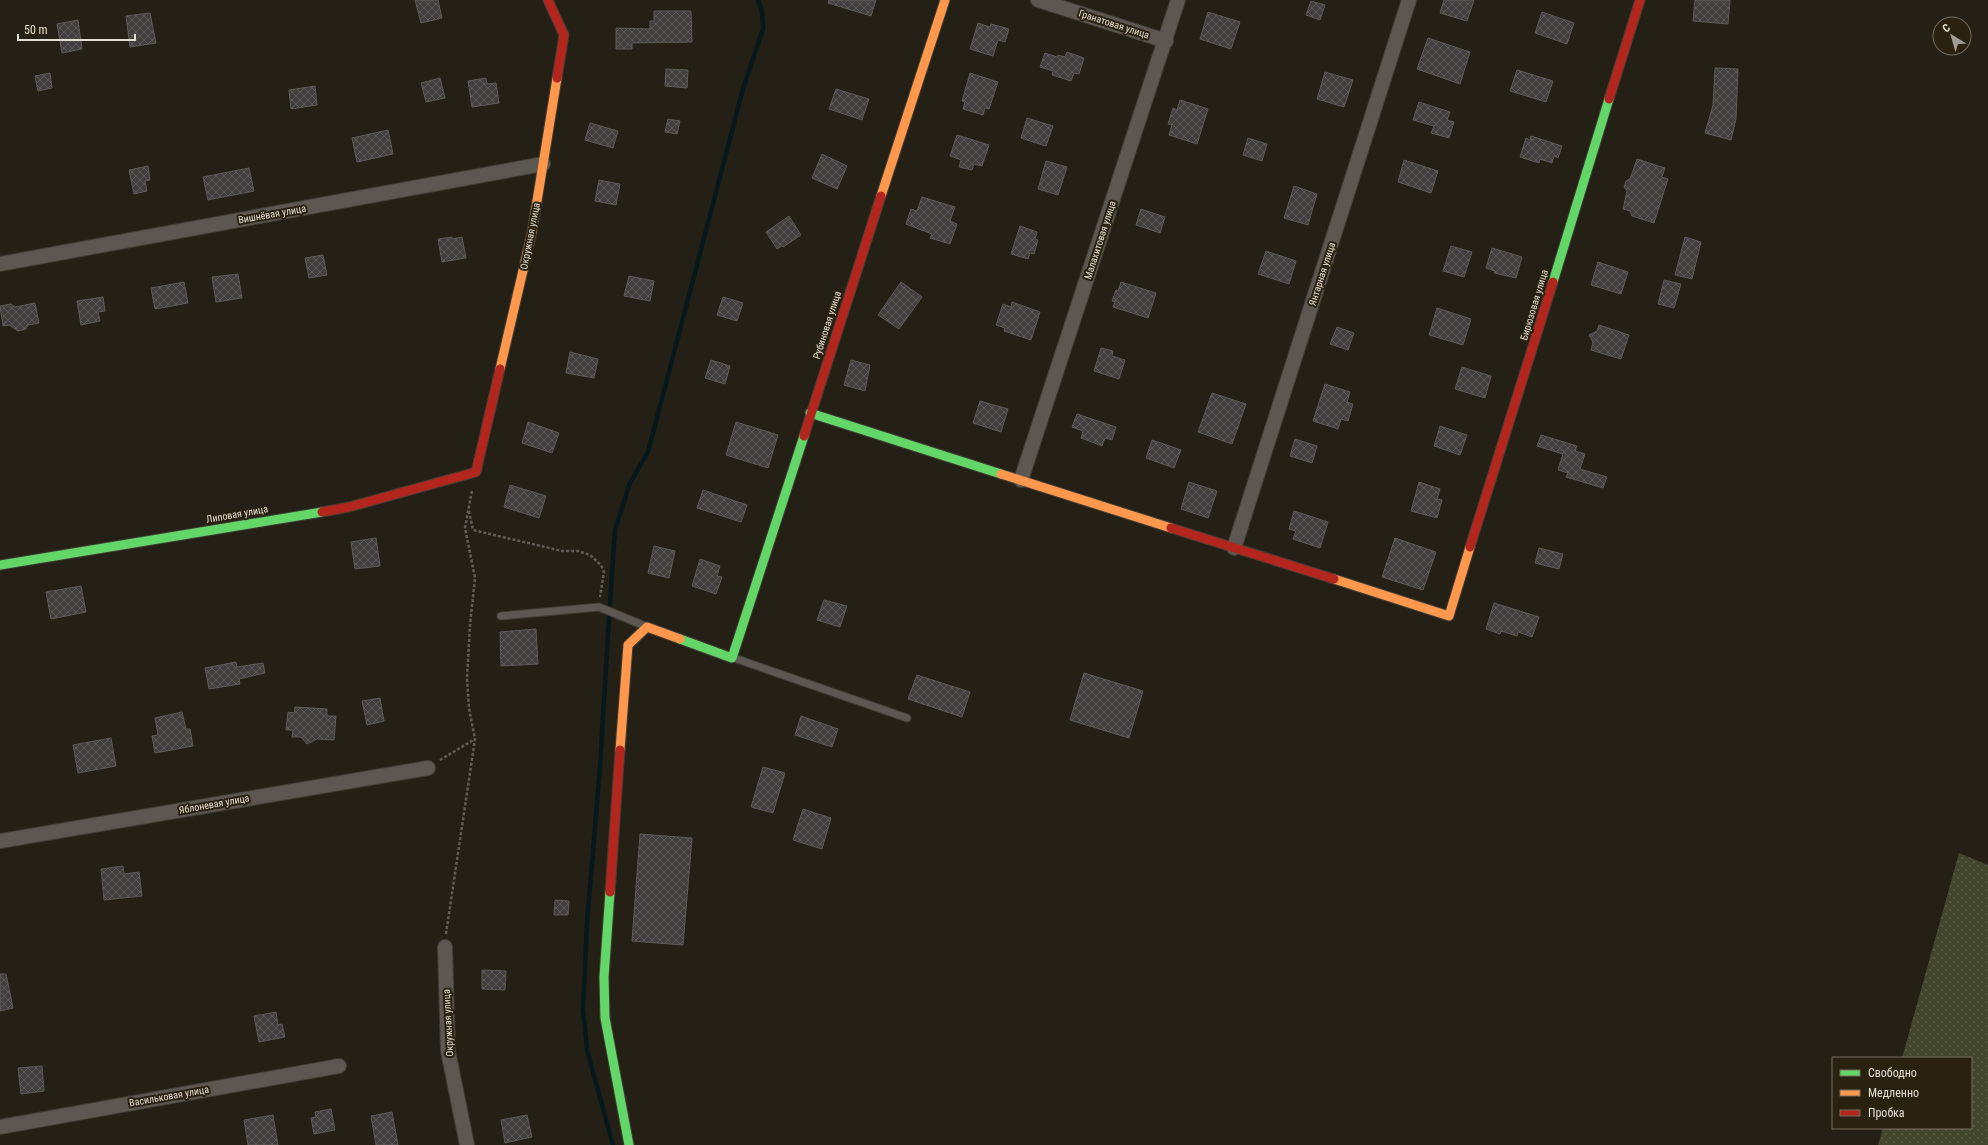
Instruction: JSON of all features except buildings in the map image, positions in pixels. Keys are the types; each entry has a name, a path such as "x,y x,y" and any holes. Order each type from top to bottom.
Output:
{"street":[{"name":"Окружная улица","path":"476,472 532,232 564,35 548,0"},
{"name":"Рубиновая улица","path":"732,658 810,412 945,0"},
{"name":"Гранатовая улица","path":"1038,0 1166,41"},
{"name":"Малахитовая улица","path":"1021,480 1166,41 1178,0"},
{"name":"Янтарная улица","path":"1234,548 1409,0"},
{"name":"Бирюзовая улица","path":"1234,548 1449,616 1640,0"},
{"name":"Вишнёвая улица","path":"0,264 543,164"},
{"path":"810,412 1234,548"},
{"name":"Липовая улица","path":"0,566 349,507 476,472"},
{"path":"629,1145 605,1018 604,977 628,645 647,627 732,658"},
{"name":"Яблоневая улица","path":"0,841 428,768"},
{"name":"Окружная улица","path":"445,947 448,1051 467,1145"},
{"name":"Васильковая улица","path":"0,1127 339,1066"}],"lane":[{"path":"501,616 599,607 647,627"},
{"path":"732,658 908,718"}],"path":[{"path":"445,947 475,739 469,708 467,678 470,625 475,578 465,528 476,472"},
{"path":"468,510 473,530 562,551 578,551 590,555 601,565 604,572 599,607"},
{"path":"428,768 475,739"}],"green space":[{"path":"1959,853 1988,865 1988,1145 1878,1145 1883,1129 1972,1129 1972,1057 1902,1057"}],"waterway":[{"path":"610,605 615,530 630,483 648,452 743,89 763,29 762,11 758,0"},
{"path":"609,617 600,767 587,923 583,1010 587,1050 613,1145"}],"traffic: fast":[{"path":"1553,282 1609,99"},
{"path":"810,413 1001,474"},
{"path":"680,639 732,658 804,436"},
{"path":"0,565 322,512"},
{"path":"610,892 604,977 605,1018 629,1145"}],"traffic: slow":[{"path":"881,196 945,0"},
{"path":"500,369 532,232 557,78"},
{"path":"1001,474 1171,528"},
{"path":"1334,579 1449,616 1470,547"},
{"path":"620,750 628,645 647,627 680,639"}],"traffic: jam":[{"path":"548,0 564,35 557,78"},
{"path":"1609,99 1640,0"},
{"path":"804,436 881,196"},
{"path":"1470,547 1553,282"},
{"path":"322,512 349,507 476,472 500,369"},
{"path":"1171,528 1334,579"},
{"path":"610,892 620,750"}]}
